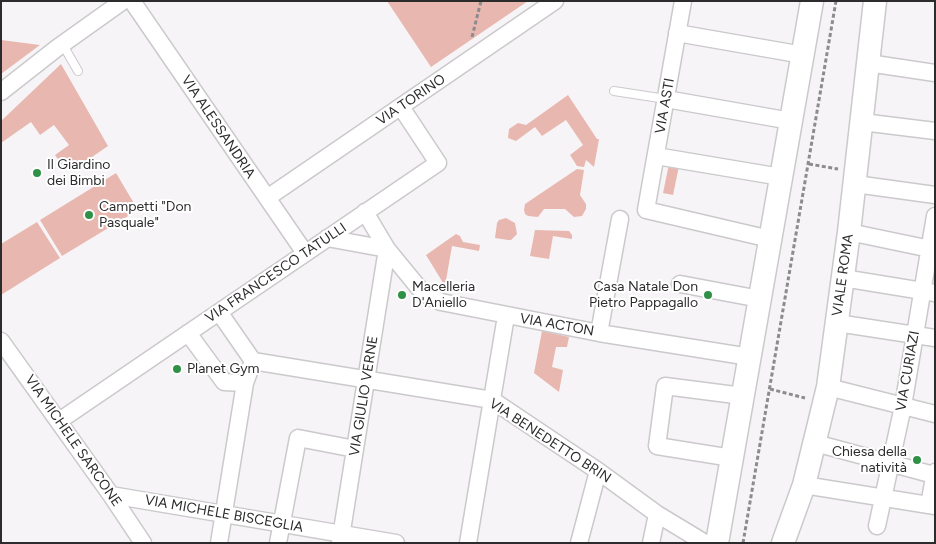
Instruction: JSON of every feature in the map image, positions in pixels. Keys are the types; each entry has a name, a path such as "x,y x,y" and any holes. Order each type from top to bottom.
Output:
{"street":[{"path":"1,92 123,1"},
{"name":"VIA ALESSANDRIA","path":"132,1 305,253"},
{"name":"VIA TORINO","path":"267,198 555,1"},
{"name":"VIA ASTI","path":"683,1 646,210 770,239"},
{"path":"717,543 812,1"},
{"name":"VIALE ROMA","path":"783,543 804,485 815,444 820,393 837,322 849,232 850,177 862,122 875,1"},
{"path":"677,33 803,55"},
{"path":"868,63 935,73"},
{"path":"666,99 791,121"},
{"name":"VIA FRANCESCO TATULLI","path":"59,421 438,163 401,107"},
{"path":"862,122 935,131"},
{"path":"656,156 781,177"},
{"path":"850,177 935,195"},
{"name":"VIA ACTON","path":"365,212 388,248 423,292 441,302 599,333 750,357"},
{"name":"VIA CURIAZI","path":"877,526 903,406 915,334 929,292 935,216"},
{"path":"599,333 620,219"},
{"path":"849,232 932,249"},
{"path":"327,238 388,248"},
{"name":"VIA GIULIO VERNE","path":"341,538 388,248"},
{"path":"843,278 929,292"},
{"path":"680,284 760,299"},
{"path":"218,312 253,361 245,383 219,543"},
{"path":"468,543 506,316"},
{"path":"837,322 935,338"},
{"path":"188,333 224,382 245,383"},
{"name":"VIA MICHELE SARCONE","path":"1,340 143,543"},
{"name":"VIA BENEDETTO BRIN","path":"253,361 492,400 658,514 705,543"},
{"path":"732,458 657,446 665,386 743,396"},
{"path":"820,393 903,406 935,414"},
{"path":"278,543 298,438 355,449"},
{"path":"804,485 932,506 934,473 815,444"},
{"path":"578,543 598,471"},
{"name":"VIA MICHELE BISCEGLIA","path":"111,495 282,524 341,538 396,543"},
{"path":"651,543 658,514"}],"lane":[{"path":"63,45 78,71"},
{"path":"614,91 666,99"}],"path":[{"path":"472,39 481,1"},
{"path":"743,543 836,1"},
{"path":"809,164 850,177"},
{"path":"770,389 820,393"}],"shaded area":[{"path":"387,1 528,1 431,67"},
{"path":"1,40 40,45 1,74"},
{"path":"61,64 108,146 76,168 64,168 55,155 69,145 54,125 40,135 31,122 1,143 1,121"},
{"path":"568,95 597,139 599,139 594,167 586,160 584,167 577,166 570,155 583,145 566,120 542,136 535,127 516,141 508,138 509,129 518,123 526,125"},
{"path":"669,164 679,166 673,195 663,193"},
{"path":"577,169 584,170 580,195 586,204 586,209 582,216 574,217 565,209 544,209 538,217 525,214 525,204"},
{"name":"Campetti \"Don Pasquale\"","path":"116,173 138,210 62,256 40,220"},
{"path":"506,218 515,223 517,234 511,240 495,238 497,223 499,220"},
{"path":"37,222 60,258 1,295 1,244"},
{"path":"535,230 569,231 572,239 553,236 549,259 530,256"},
{"path":"456,234 460,236 463,242 480,245 479,251 452,246 445,286 426,255"},
{"path":"542,331 569,337 567,347 556,347 552,367 563,370 559,392 534,373"}],"place":[{"name":"Il Giardino dei Bimbi","path":"37,173"},
{"name":"Campetti \"Don Pasquale\"","path":"89,215"},
{"name":"Macelleria D'Aniello","path":"402,295"},
{"name":"Casa Natale Don Pietro Pappagallo","path":"708,295"},
{"name":"Planet Gym","path":"177,369"},
{"name":"Chiesa della natività","path":"917,460"}]}
